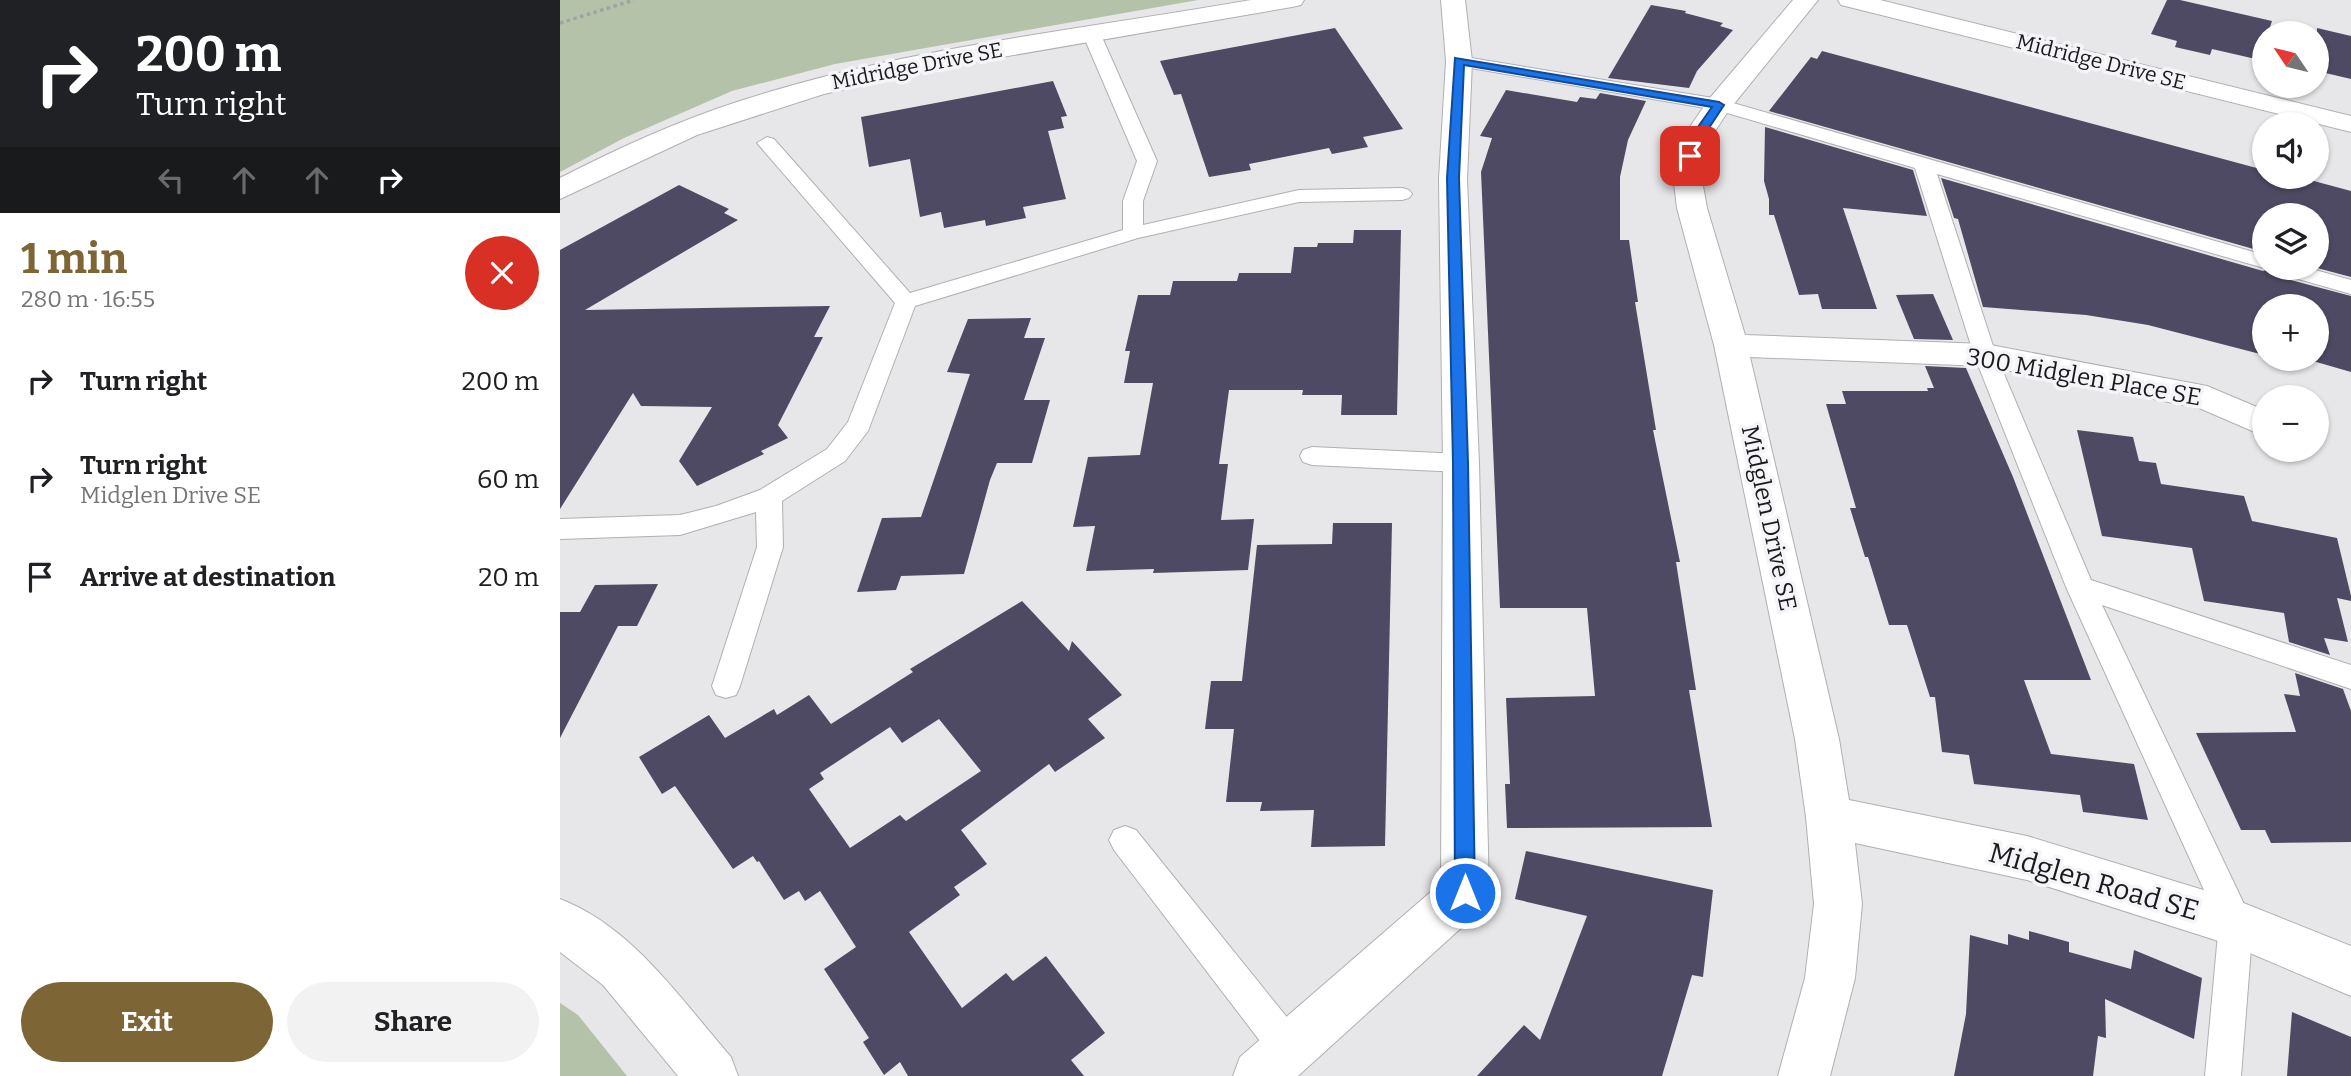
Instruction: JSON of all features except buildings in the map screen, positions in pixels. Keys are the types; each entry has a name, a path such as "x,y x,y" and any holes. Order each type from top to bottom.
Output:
{"street":[{"name":"Midridge Drive SE","path":"560,190 639,148 716,116 775,97 960,55 1292,0"},
{"path":"1259,1076 1465,893 1461,463 1453,178 1459,61 1452,0"},
{"name":"Midglen Drive SE","path":"1804,1076 1830,978 1838,904 1829,817 1817,739 1731,345 1692,208 1686,175 1697,137 1719,105 1806,0"},
{"name":"Midridge Drive SE","path":"1850,0 2351,124"},
{"name":"300 Midglen Place SE","path":"1731,345 1985,355 2207,398 2252,419"},
{"name":"Midglen Road SE","path":"1829,817 2027,858 2236,923 2351,971"},
{"path":"560,922 621,968 712,1076"}],"lane":[{"path":"1092,35 1147,161 1133,201 1133,233"},
{"path":"1459,61 1719,105 2252,259"},
{"path":"767,143 906,302"},
{"path":"1924,164 1985,355 2080,586 2236,923 2223,1076"},
{"path":"906,302 1133,233 1299,196 1402,194"},
{"path":"2327,280 2351,287"},
{"path":"560,529 680,525 720,515 769,496 836,455 859,425 906,302"},
{"path":"1312,456 1461,463"},
{"path":"726,686 770,547 769,496"},
{"path":"2080,586 2351,677"},
{"path":"1125,840 1289,1049"}],"path":[{"path":"560,23 634,0"}],"green space":[{"path":"560,0 1198,0 835,64 732,91 624,138 560,172"},
{"path":"560,1003 578,1015 627,1076 560,1076"}],"route":[{"path":"1465,893 1461,463 1453,178 1459,61 1719,105 1697,137 1690,156"}]}
